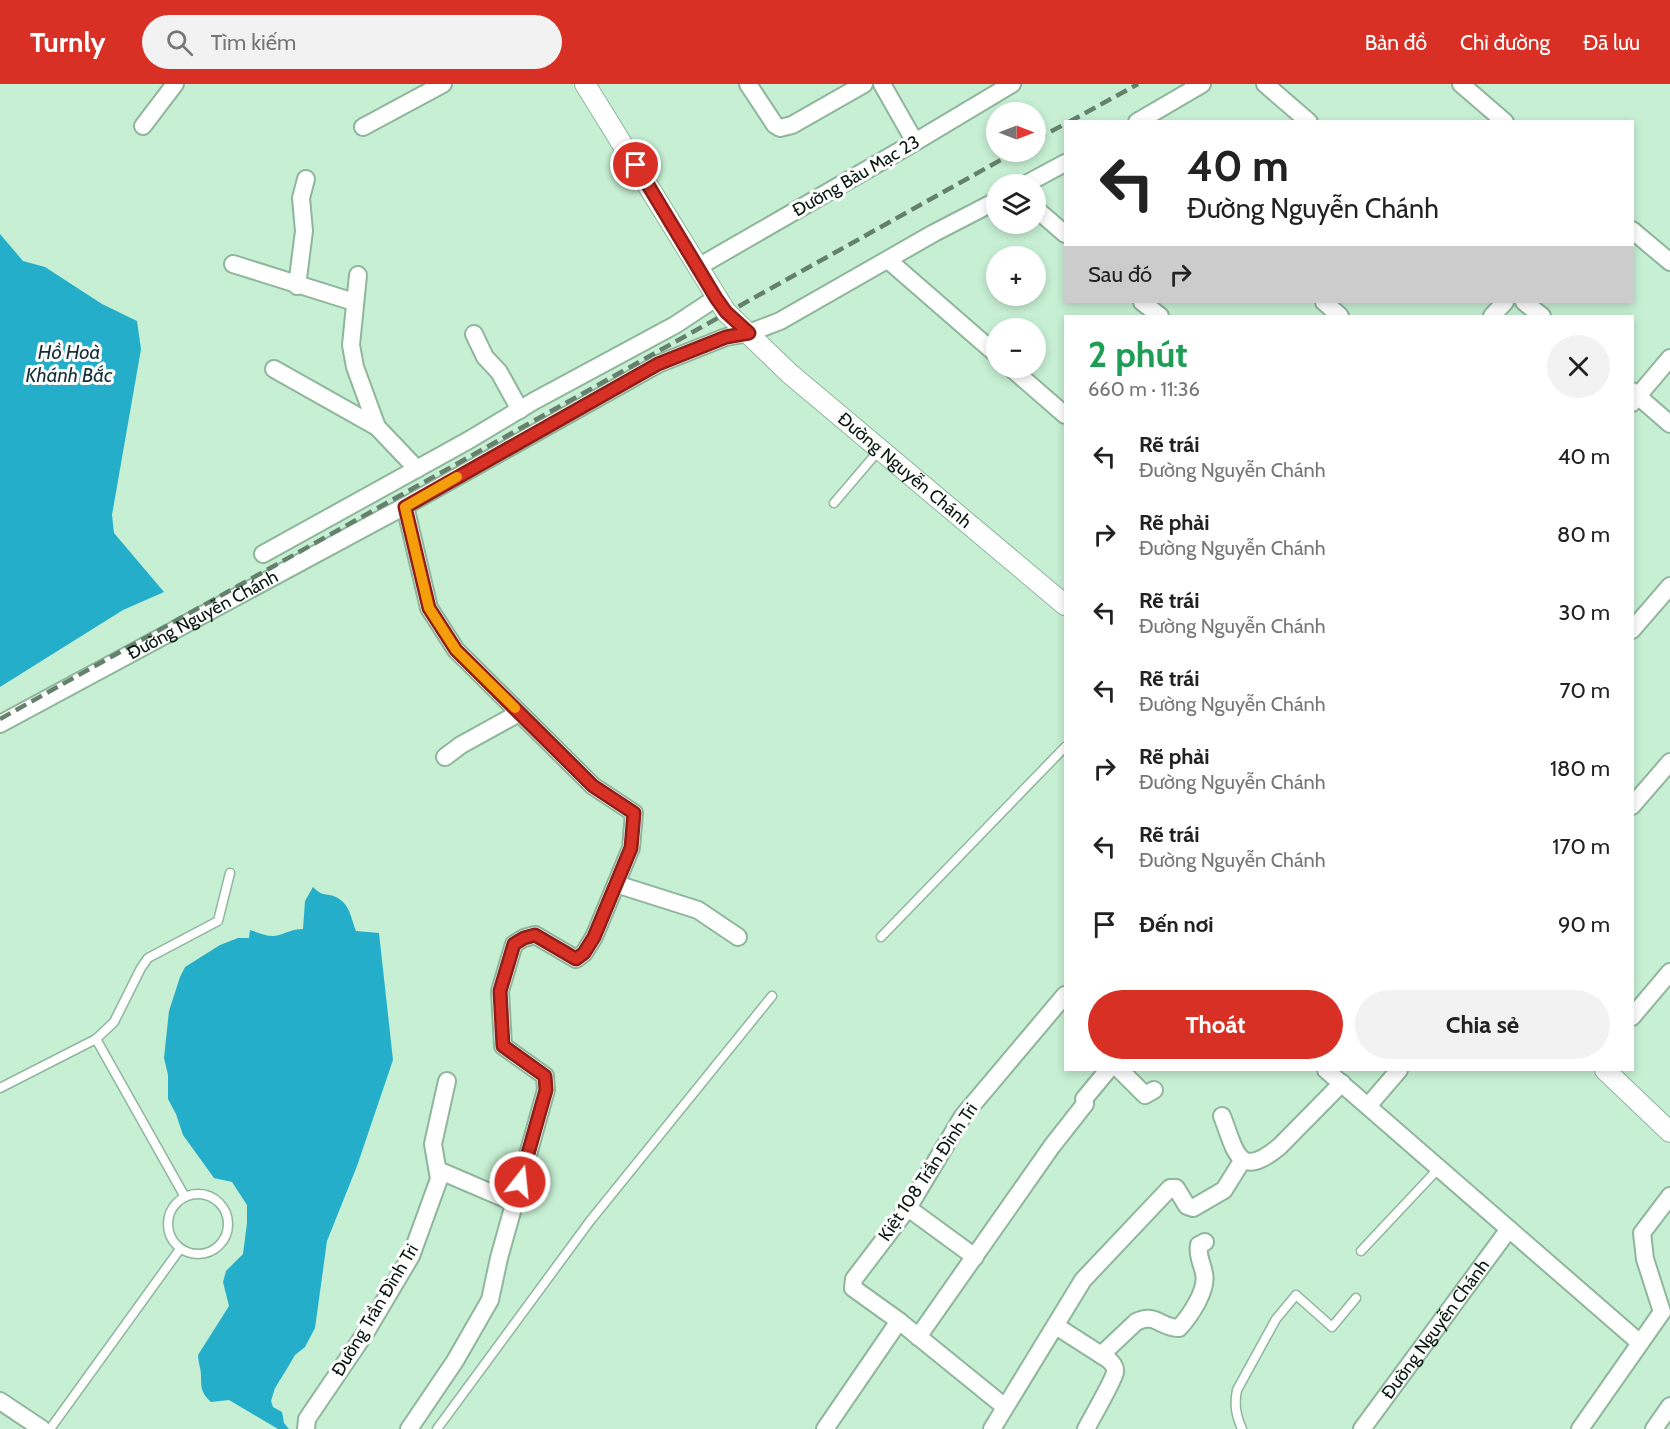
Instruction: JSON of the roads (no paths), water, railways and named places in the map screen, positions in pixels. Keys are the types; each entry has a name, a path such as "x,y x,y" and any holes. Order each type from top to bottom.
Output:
{"street":[{"path":"143,126 175,84"},
{"path":"363,127 443,84"},
{"name":"Đường Nguyễn Chánh","path":"585,84 726,312 789,373 1064,604"},
{"path":"748,84 775,125 780,128 792,125 864,84"},
{"path":"882,84 915,142"},
{"name":"Đường Bàu Mạc 23","path":"698,267 1012,84"},
{"path":"1140,120 1202,84"},
{"path":"1265,84 1308,120"},
{"path":"1461,84 1503,120"},
{"path":"1045,174 1064,164"},
{"path":"297,285 304,231 301,198 306,179"},
{"path":"749,333 780,321 934,233 986,206"},
{"path":"1046,218 1064,233"},
{"path":"1634,232 1670,262"},
{"path":"888,260 986,345"},
{"path":"233,264 354,302"},
{"path":"358,275 351,345 355,367 377,427"},
{"name":"Đường Nguyễn Chánh","path":"263,554 675,325 716,298"},
{"path":"1143,303 1159,315"},
{"path":"1325,303 1340,315"},
{"path":"1493,315 1504,303"},
{"path":"1525,303 1541,315"},
{"path":"474,333 486,357 499,372 520,410"},
{"name":"Đường Nguyễn Chánh","path":"0,724 405,507 658,364 726,337 749,333"},
{"path":"1670,358 1634,396 1670,424"},
{"path":"274,369 377,427 417,469"},
{"path":"1022,378 1064,414"},
{"path":"405,507 429,608 456,650 593,786 634,813 631,848 594,937 584,953 576,959 535,935 514,944 500,991 503,1046 545,1076 546,1090 490,1300 455,1361 409,1429"},
{"path":"1634,628 1670,586"},
{"path":"445,757 461,745 519,712"},
{"path":"1634,804 1670,762"},
{"path":"616,884 698,910 738,937"},
{"path":"1634,1015 1670,972"},
{"name":"Kiệt 108 Trần Đình Tri","path":"1005,1407 899,1321 856,1292 853,1288 854,1279 908,1208 963,1116 1064,1000"},
{"path":"918,1337 1052,1146 1085,1104 1084,1099 1107,1071"},
{"path":"1121,1071 1145,1095 1154,1090"},
{"path":"1327,1071 1640,1343"},
{"path":"1368,1106 1398,1071"},
{"path":"1606,1071 1670,1132"},
{"name":"Đường Trần Đình Tri","path":"306,1429 307,1419 366,1332 411,1256 439,1179 433,1144 447,1081"},
{"path":"1222,1116 1237,1155 1242,1161 1251,1162 1269,1155 1342,1083"},
{"path":"992,1429 1083,1280 1170,1188 1176,1188 1187,1206 1193,1208 1224,1190 1242,1161"},
{"path":"438,1170 515,1203"},
{"path":"1580,1429 1662,1312 1646,1259 1642,1233 1670,1196"},
{"path":"908,1208 975,1257"},
{"name":"Đường Nguyễn Chánh","path":"1362,1429 1509,1228"},
{"path":"1101,1355 1142,1319 1150,1318 1173,1328 1179,1328 1198,1297 1205,1280 1197,1252 1199,1245 1205,1242"},
{"path":"825,1429 899,1321"},
{"path":"1056,1326 1114,1365 1115,1372 1086,1429"},
{"path":"0,1401 42,1429"},
{"path":"1654,1429 1670,1406"}],"lane":[{"path":"834,503 880,449"},
{"path":"881,937 1064,748"},
{"path":"0,1088 96,1039 114,1022 148,958 218,921 231,873"},
{"path":"437,1429 590,1221 772,996"},
{"path":"96,1039 184,1197"},
{"path":"1361,1251 1439,1168"},
{"path":"190,1194 208,1195 222,1205 228,1221 225,1238 213,1251 196,1255 180,1249 169,1235 168,1218 176,1203 184,1197 190,1194"},
{"path":"50,1429 180,1249"},
{"path":"1242,1429 1234,1401 1237,1390 1276,1320 1296,1295 1332,1327 1356,1299"}],"water":[{"name":"Hồ Hoà Khánh Bắc","path":"0,234 23,261 45,267 102,304 137,321 141,349 112,515 114,533 164,592 123,610 0,687"},
{"path":"313,887 322,894 336,897 344,903 356,931 379,933 393,1060 357,1166 327,1241 315,1328 305,1347 295,1355 275,1388 271,1401 273,1407 282,1412 284,1423 289,1429 278,1429 229,1400 211,1402 202,1390 198,1355 229,1306 223,1282 226,1271 243,1254 247,1205 232,1182 214,1178 183,1135 168,1099 168,1075 164,1058 169,1011 185,967 220,945 238,938 249,938 250,930 272,936 303,929 305,901"}],"railway":[{"path":"1073,120 1138,84"},
{"path":"1046,134 1064,125"},
{"path":"0,719 997,162"}]}
